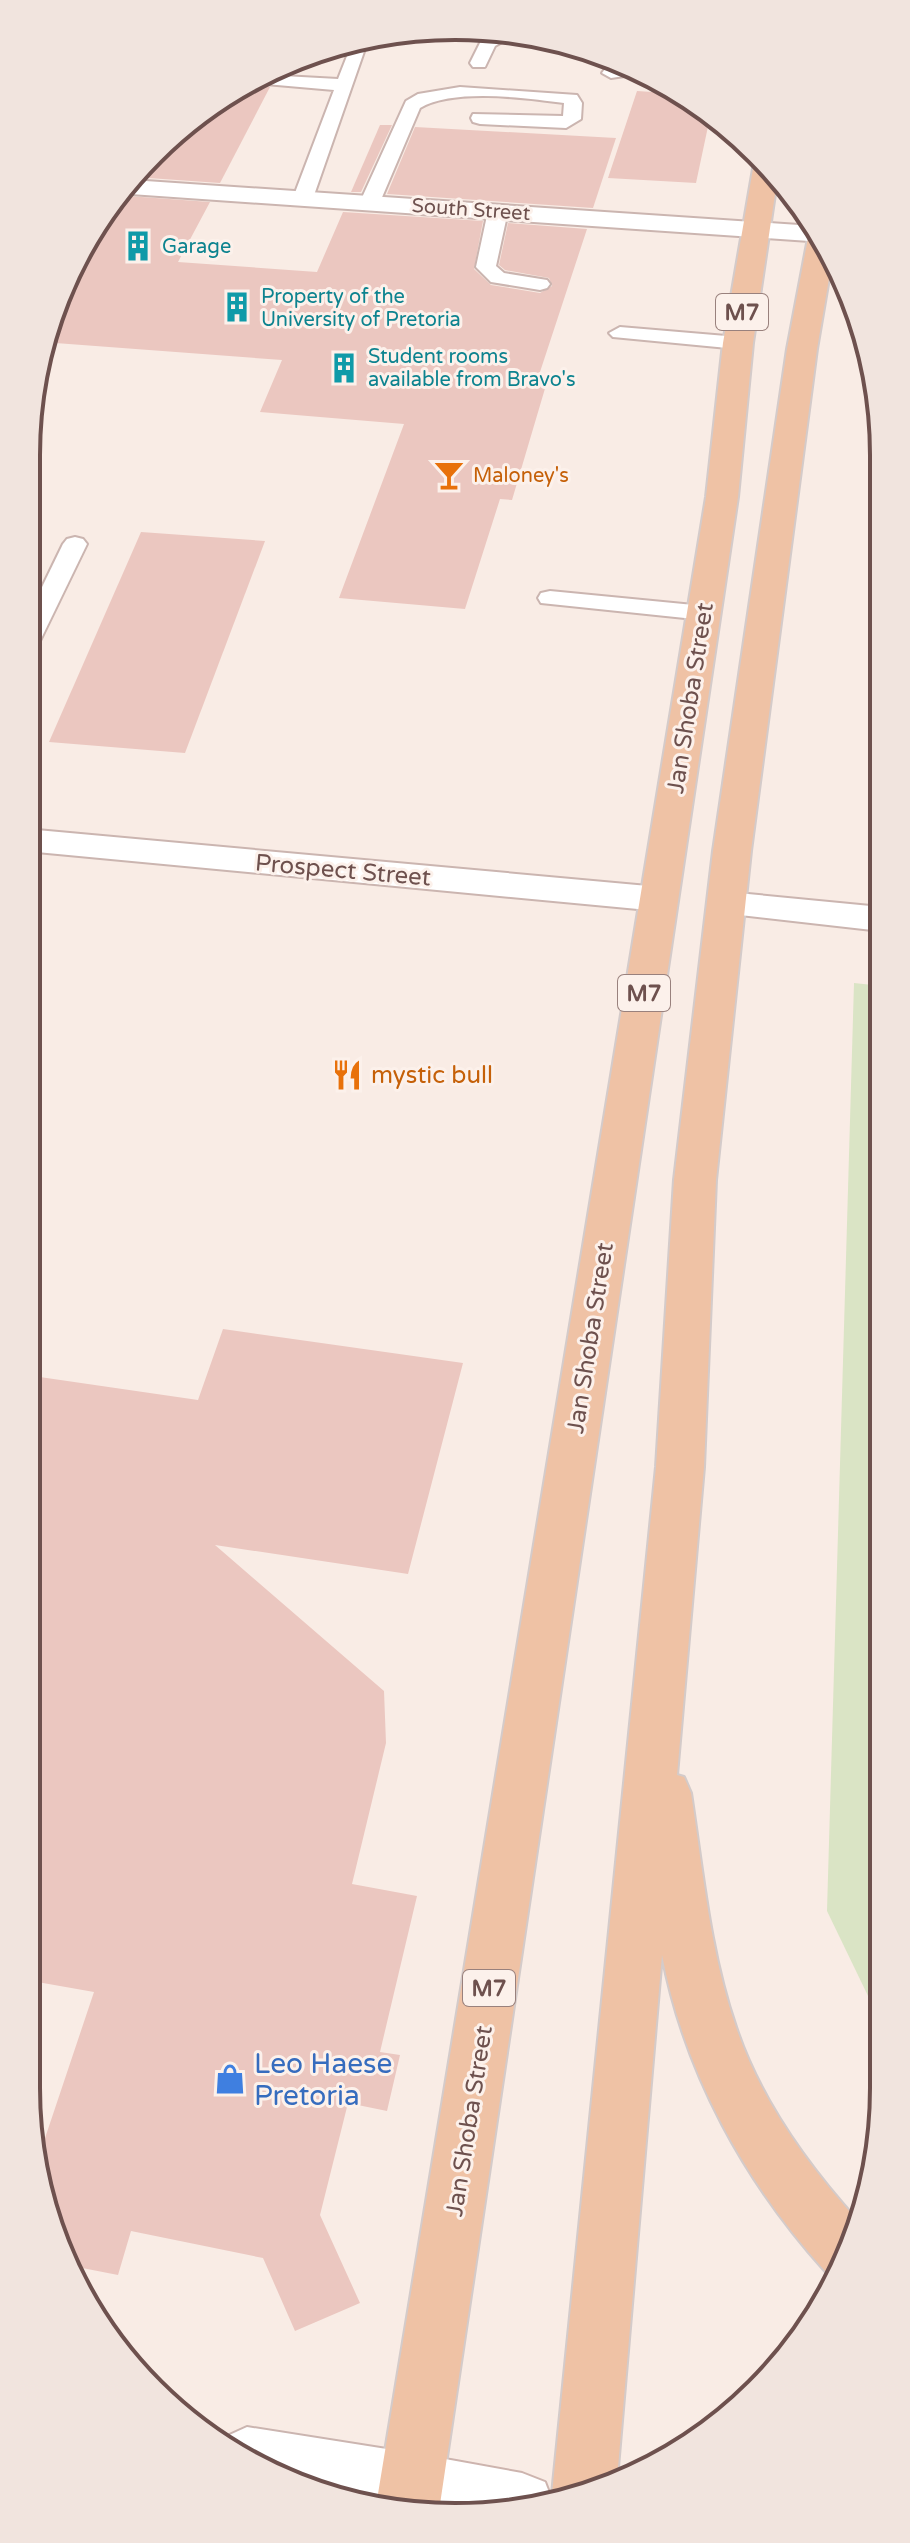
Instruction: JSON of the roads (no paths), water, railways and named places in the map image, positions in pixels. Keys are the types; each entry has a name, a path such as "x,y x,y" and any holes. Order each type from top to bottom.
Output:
{"main road":[{"name":"Jan Shoba Street","path":"410,2499 722,497 738,343 764,178"},
{"path":"585,2482 680,1467 695,1180 727,904 817,254"},
{"path":"655,1723 689,1952 708,2027 730,2083 803,2204 839,2244"}],"street":[{"name":"South Street","path":"137,188 806,235"},
{"name":"Prospect Street","path":"40,841 659,899"},
{"path":"727,904 870,918"},
{"path":"296,2471 410,2499 473,2502"}],"lane":[{"path":"479,63 490,42"},
{"path":"303,198 357,52"},
{"path":"611,73 616,73"},
{"path":"275,81 345,85"},
{"path":"370,202 412,105 420,98 446,93 558,97 571,99 573,103 572,119 566,122 480,118"},
{"path":"498,211 489,240 486,267 498,278 540,284"},
{"path":"620,333 738,343"},
{"path":"40,616 75,544"},
{"path":"550,598 704,613"}],"place":[{"name":"Garage","path":"138,246"},
{"name":"Property of the University of Pretoria","path":"237,307"},
{"name":"Student rooms available from Bravo's","path":"344,368"},
{"name":"Maloney's","path":"449,475"},
{"name":"mystic bull","path":"347,1075"},
{"name":"Leo Haese Pretoria","path":"230,2079"}]}
